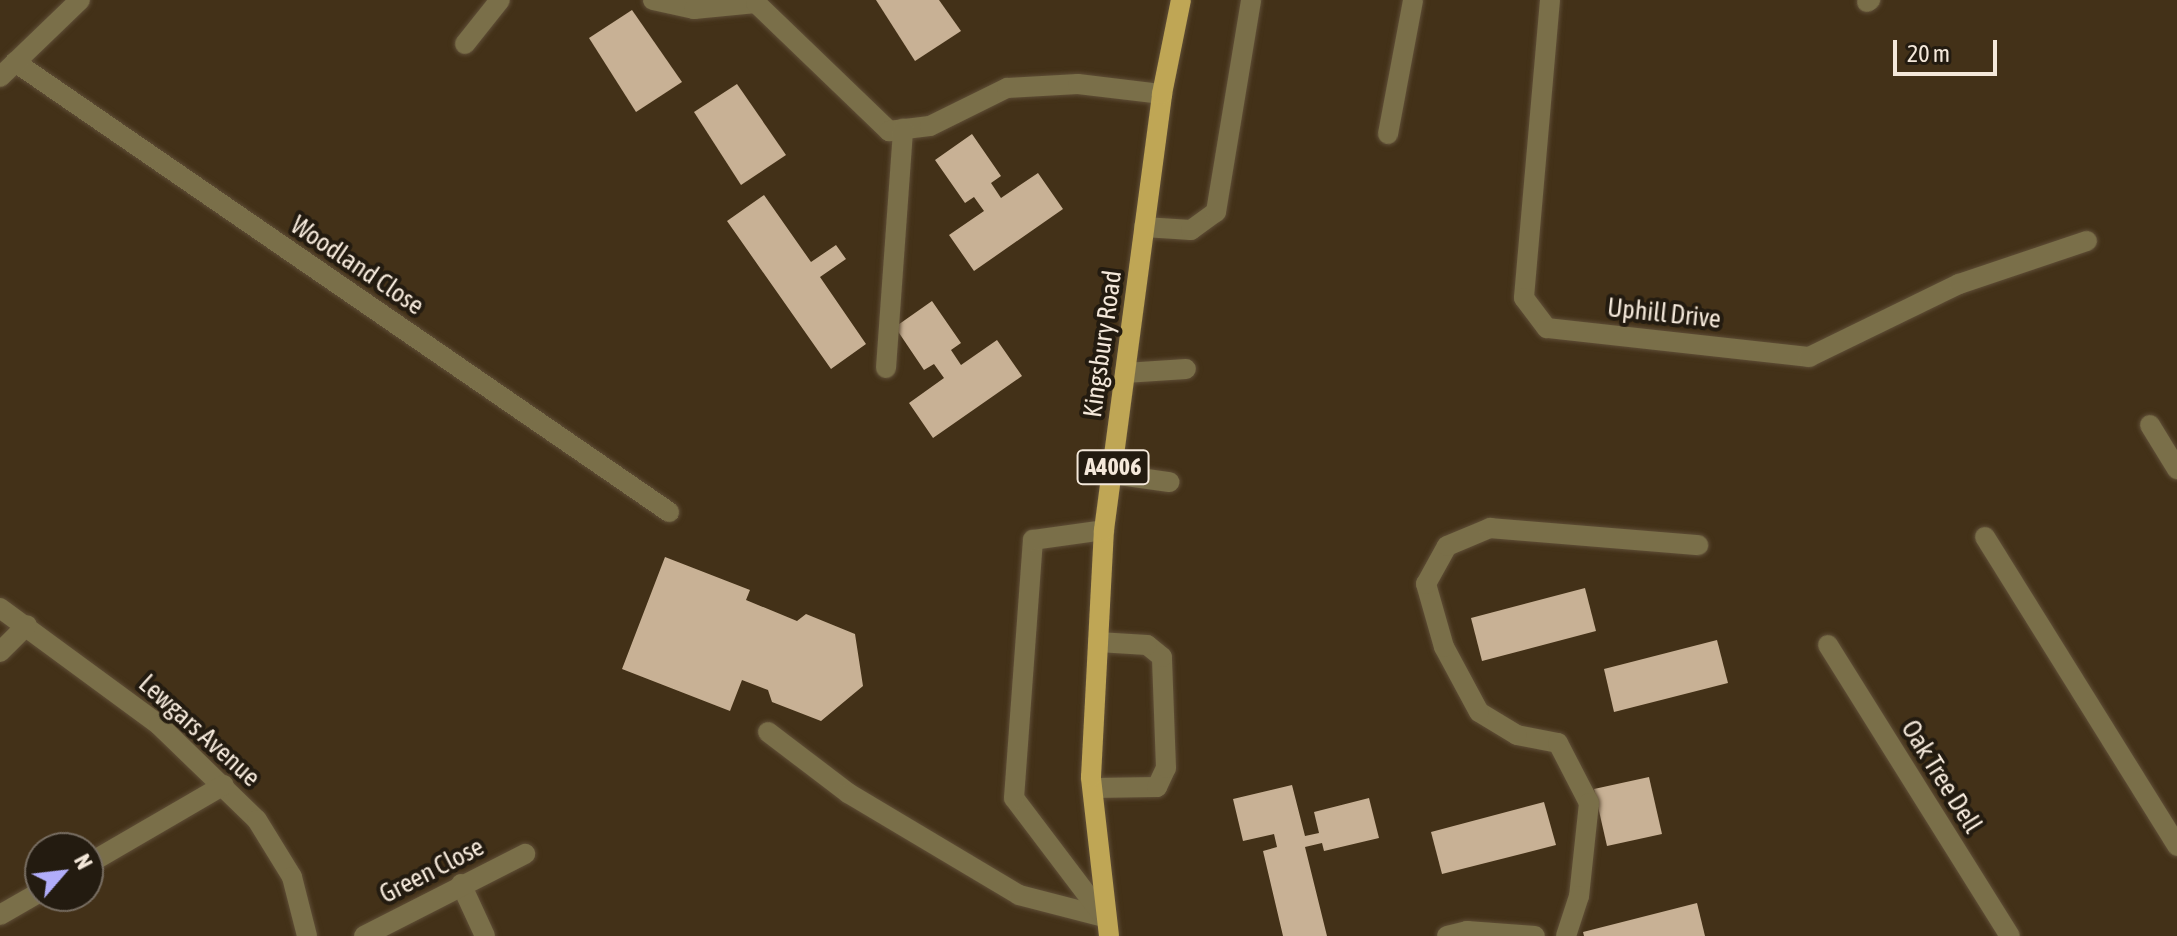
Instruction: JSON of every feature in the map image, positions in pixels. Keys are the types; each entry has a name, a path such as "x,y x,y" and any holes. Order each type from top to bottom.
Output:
{"main road":[{"name":"Kingsbury Road","path":"1107,926 1093,788 1104,530 1162,94 1181,0"}],"street":[{"path":"8,70 80,0"},
{"path":"465,44 500,0"},
{"path":"653,0 694,9 756,3 889,131 930,126 1007,88 1078,84 1162,94"},
{"path":"1144,227 1191,230 1216,212 1251,0"},
{"path":"1388,134 1413,0"},
{"name":"Uphill Drive","path":"1550,0 1524,298 1547,328 1809,357 1959,284 2087,241"},
{"name":"Woodland Close","path":"8,70 669,512"},
{"path":"886,368 903,129"},
{"path":"1125,373 1186,369"},
{"path":"2150,425 2177,469"},
{"path":"1112,474 1169,482"},
{"path":"1566,936 1579,896 1589,803 1558,743 1517,735 1479,712 1444,647 1426,584 1447,546 1490,528 1698,545"},
{"path":"1104,530 1033,540 1014,798 1107,926"},
{"path":"1985,537 2177,846"},
{"name":"Lewgars Avenue","path":"0,608 159,725 224,785 278,849 302,902 307,936"},
{"path":"0,652 27,625"},
{"path":"1093,788 1157,787 1166,768 1162,657 1147,645 1098,642"},
{"name":"Oak Tree Dell","path":"1828,645 2010,936"},
{"path":"768,732 848,793 1019,895 1107,926"},
{"path":"104,855 224,785"},
{"name":"Green Close","path":"364,936 525,854"},
{"path":"461,884 485,936"},
{"path":"0,915 24,901"},
{"path":"1447,936 1467,931 1535,936"}],"building":[{"path":"876,0 939,0 961,31 915,61"},
{"path":"632,10 682,82 636,112 589,38"},
{"path":"737,84 786,155 741,185 694,112"},
{"path":"972,134 1001,176 991,183 1001,198 1038,173 1063,209 974,271 949,235 984,211 974,197 965,203 935,160"},
{"path":"764,195 811,262 836,245 846,259 820,277 866,344 831,369 727,221"},
{"path":"932,301 961,343 951,350 961,365 997,340 1022,376 933,438 909,403 944,378 934,364 924,370 895,327"},
{"path":"665,557 750,590 746,600 797,621 806,614 855,634 863,686 821,721 772,702 768,690 742,680 730,711 622,669"},
{"path":"1585,588 1596,631 1482,661 1471,618"},
{"path":"1717,640 1728,683 1614,712 1604,669"},
{"path":"1649,777 1662,834 1607,846 1594,789"},
{"path":"1292,785 1305,836 1319,833 1314,812 1369,798 1379,838 1324,851 1322,843 1305,847 1327,936 1283,936 1263,851 1277,847 1274,834 1243,841 1233,799"},
{"path":"1544,802 1556,845 1442,874 1431,832"},
{"path":"1697,903 1705,936 1584,936 1583,932"}]}
